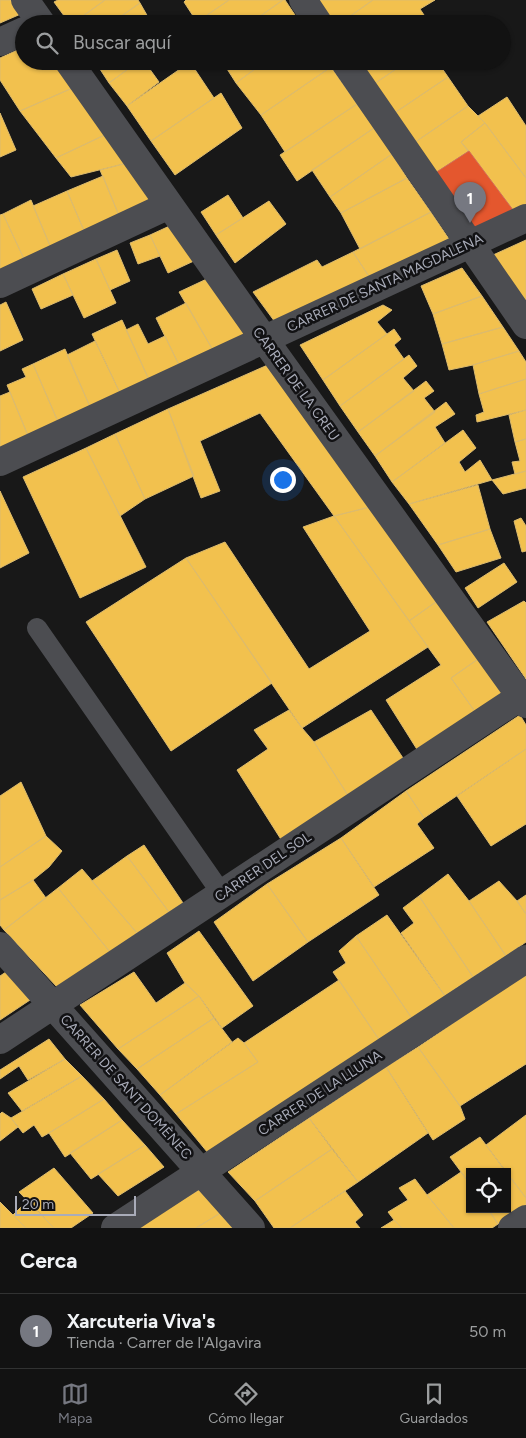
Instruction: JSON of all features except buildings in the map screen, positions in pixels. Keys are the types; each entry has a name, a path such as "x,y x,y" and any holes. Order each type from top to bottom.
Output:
{"street":[{"path":"26,0 35,15"},
{"path":"303,0 313,15"},
{"path":"0,42 15,35"},
{"name":"CARRER DE LA CREU","path":"74,70 264,340 524,698"},
{"path":"350,70 526,324"},
{"path":"0,284 169,205"},
{"name":"CARRER DE SANTA MAGDALENA","path":"0,462 526,218"},
{"name":"CARRER DEL SOL","path":"0,1040 524,698"},
{"name":"CARRER DE SANT DOMÈNEC","path":"0,946 251,1228"},
{"name":"CARRER DE LA LLUNA","path":"115,1228 526,959"},
{"path":"512,1228 526,1219"}],"lane":[{"path":"37,628 222,894"}],"place":[{"name":"Xarcuteria Viva's","path":"470,223"}]}
